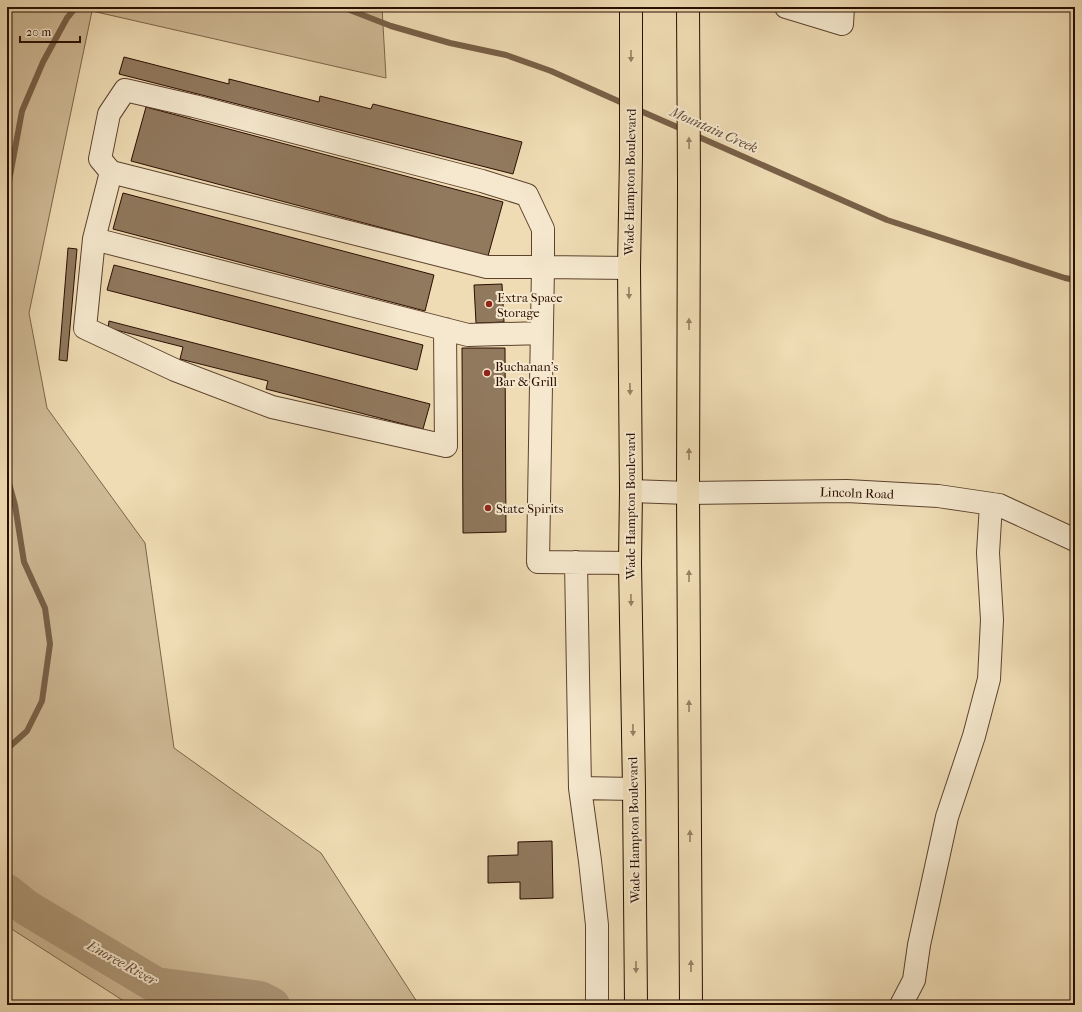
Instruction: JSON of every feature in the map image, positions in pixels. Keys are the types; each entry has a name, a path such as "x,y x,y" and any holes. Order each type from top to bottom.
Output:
{"main road":[{"path":"688,7 688,493 691,1005"},
{"name":"Wade Hampton Boulevard","path":"631,12 629,268 631,491 630,562 636,1005"}],"street":[{"path":"786,7 842,24 843,7"},
{"path":"629,268 543,267 487,267 111,172 100,158 109,114 125,90 194,106 474,179 526,195 543,230 543,267 538,562 630,562"},
{"path":"111,172 94,239 85,328 175,370 272,408 446,446 445,329"},
{"path":"94,239 468,335 542,333"},
{"name":"Lincoln Road","path":"631,491 688,493 846,491 938,496 999,505 1075,540"},
{"path":"901,1005 914,980 919,945 947,817 974,736 989,679 992,620 988,553 991,504"},
{"path":"576,562 580,788 597,925 597,1005"},
{"path":"580,788 634,789"}],"shaded area":[{"path":"7,7 382,7 386,78 92,11 29,313 47,408 145,543 174,748 321,853 419,1005 130,1005 7,926"}],"building":[{"path":"124,57 229,84 229,79 319,102 320,96 371,109 373,104 522,142 513,174 119,74"},
{"path":"146,107 503,202 488,256 131,161"},
{"path":"123,193 434,275 425,311 113,229"},
{"path":"68,248 77,249 67,361 59,360"},
{"path":"114,265 423,345 417,370 107,290"},
{"name":"Extra Space Storage","path":"502,284 504,322 476,323 474,285"},
{"path":"109,321 430,404 423,429 266,389 268,381 180,359 183,347 108,328"},
{"path":"462,348 505,348 506,532 463,533"},
{"path":"552,841 553,898 520,899 520,882 488,883 488,856 518,855 518,842"}],"waterway":[{"name":"Mountain Creek","path":"7,192 22,111 43,62 67,18 76,7"},
{"name":"Mountain Creek","path":"342,7 391,26 450,43 506,55 551,71 627,105"},
{"name":"Mountain Creek","path":"636,109 684,130"},
{"name":"Mountain Creek","path":"692,134 887,220 1075,280"},
{"name":"Mountain Creek","path":"7,476 15,505 24,562 45,608 50,644 42,701 27,731 7,749"},
{"name":"Enoree River","path":"7,892 27,908 156,985 260,999 272,1005"}],"place":[{"name":"Extra Space Storage","path":"489,304"},
{"name":"Buchanan’s Bar & Grill","path":"487,373"},
{"name":"State Spirits","path":"488,508"}]}
